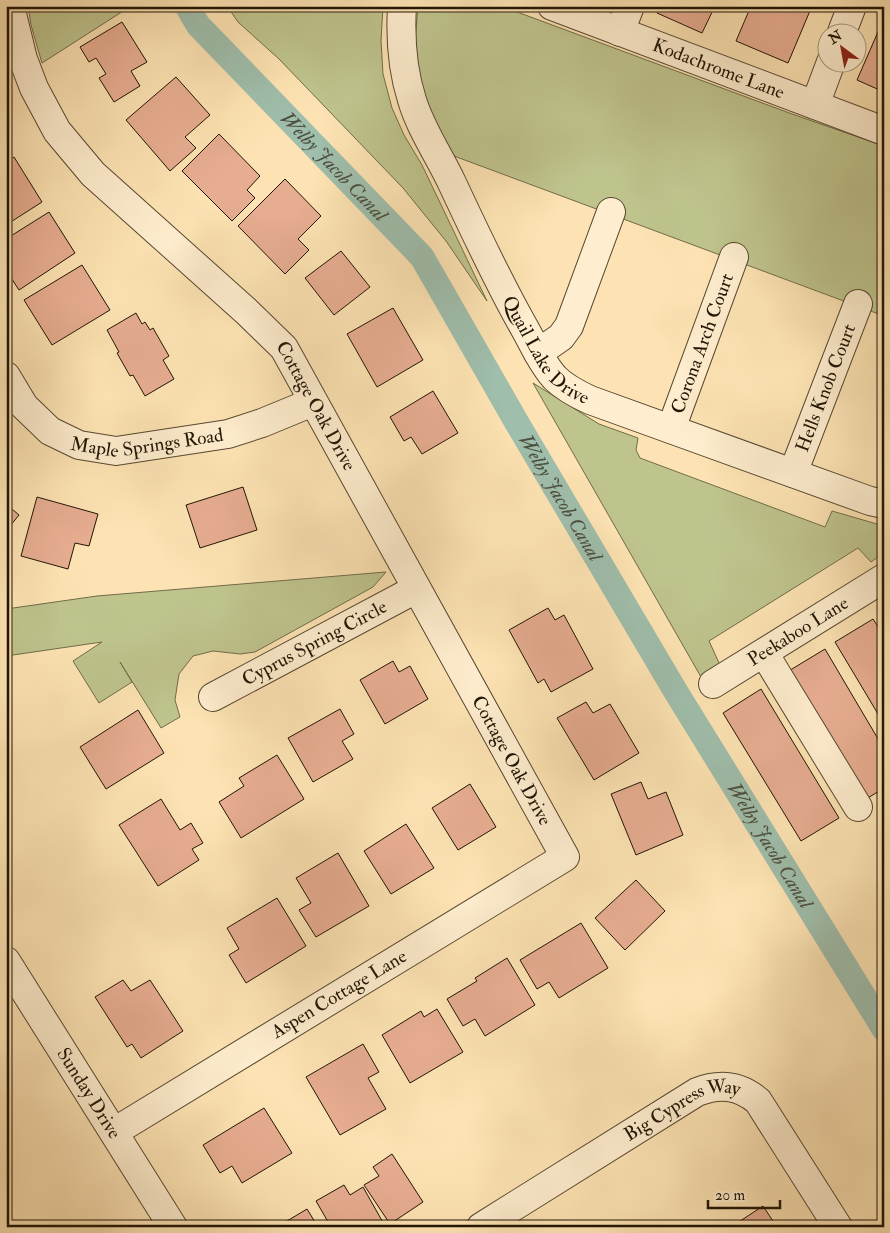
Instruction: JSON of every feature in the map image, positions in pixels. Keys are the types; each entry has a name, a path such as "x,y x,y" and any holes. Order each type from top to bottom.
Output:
{"street":[{"name":"Cottage Oak Drive","path":"10,6 23,59 34,88 57,131 93,174 246,311 284,348 565,857"},
{"name":"Quail Lake Drive","path":"402,6 401,29 405,75 412,102 423,129 508,300 554,377 567,388 590,400 870,501 884,504"},
{"name":"Kodachrome Lane","path":"552,6 884,131"},
{"path":"620,32 630,6"},
{"path":"846,22 852,6"},
{"path":"815,105 827,72"},
{"path":"538,353 561,337 569,326 611,212"},
{"name":"Corona Arch Court","path":"671,429 734,257"},
{"name":"Hells Knob Court","path":"792,473 858,304"},
{"name":"Maple Springs Road","path":"6,376 24,406 50,431 79,445 116,451 228,434 262,424 313,402"},
{"name":"Peekaboo Lane","path":"713,684 881,586"},
{"name":"Cyprus Spring Circle","path":"213,697 416,589"},
{"path":"764,653 858,808"},
{"name":"Aspen Cottage Lane","path":"114,1132 565,857"},
{"name":"Sunday Drive","path":"6,961 173,1227"},
{"name":"Big Cypress Way","path":"481,1227 697,1092 717,1085 739,1089 758,1101 838,1227"}],"green space":[{"path":"28,6 131,6 42,63 31,25"},
{"path":"227,6 383,6 381,41 383,74 392,108 404,135 422,165 487,301 446,241 403,188 279,59 238,22"},
{"path":"418,6 501,6 792,114 884,146 884,316 454,156 426,104 414,53"},
{"path":"533,383 599,424 638,438 636,450 640,458 825,527 832,511 877,524 884,531 884,546 881,553 871,562 858,548 709,641 720,665 701,677"},
{"path":"386,572 373,587 255,652 240,654 213,651 193,656 179,674 175,700 180,717 161,728 120,662 132,682 99,703 73,661 102,642 6,656 6,609 97,596"}],"building":[{"path":"660,6 715,6 702,33 657,13"},
{"path":"751,6 812,6 788,63 736,41"},
{"path":"884,18 884,92 857,80 860,72 868,72 868,55"},
{"path":"122,22 147,62 131,71 140,86 114,102 99,78 106,74 96,58 89,62 80,47"},
{"path":"176,77 210,115 185,137 196,148 170,171 126,120"},
{"path":"219,134 260,176 247,190 255,198 232,221 182,171"},
{"path":"14,157 42,202 6,225 6,162"},
{"path":"285,179 321,216 298,239 309,250 285,274 238,226"},
{"path":"49,212 75,253 19,290 6,270 6,266 9,264 6,259 6,239"},
{"path":"341,251 370,287 334,315 305,278"},
{"path":"82,265 110,310 52,345 24,300"},
{"path":"393,308 423,360 377,387 347,334"},
{"path":"136,313 142,324 145,322 150,330 153,328 169,356 163,360 174,379 145,396 133,375 130,376 107,330"},
{"path":"433,391 458,433 422,454 411,437 404,441 390,417"},
{"path":"243,487 257,530 200,548 186,505"},
{"path":"37,497 98,514 89,546 75,543 68,569 21,556"},
{"path":"6,504 19,515 6,531"},
{"path":"548,608 555,620 564,615 593,669 551,692 544,679 538,683 509,630"},
{"path":"873,619 884,636 884,724 835,642"},
{"path":"825,649 884,749 884,788 863,801 787,672"},
{"path":"393,661 399,672 410,666 428,699 385,724 360,680"},
{"path":"761,689 839,818 801,841 723,713"},
{"path":"586,702 593,713 610,704 639,753 594,780 557,718"},
{"path":"340,709 354,734 342,741 353,759 313,782 288,738"},
{"path":"138,710 164,753 106,789 80,747"},
{"path":"277,755 304,799 241,838 219,802 244,786 239,778"},
{"path":"641,782 648,799 666,792 683,835 636,855 611,794"},
{"path":"470,784 496,827 458,850 432,808"},
{"path":"161,799 180,830 191,823 203,843 192,849 199,860 158,886 119,825"},
{"path":"406,824 434,868 391,894 364,851"},
{"path":"338,853 369,906 316,937 299,910 311,903 296,878"},
{"path":"636,880 665,911 625,950 595,918"},
{"path":"277,898 306,946 246,983 229,955 239,949 227,928"},
{"path":"581,923 608,968 559,998 549,982 537,989 520,960"},
{"path":"507,958 535,1005 485,1036 475,1019 463,1026 447,999 477,981 475,978"},
{"path":"123,980 131,991 150,980 183,1031 141,1058 132,1044 127,1047 95,997"},
{"path":"437,1009 463,1052 410,1083 382,1035 421,1011 424,1017"},
{"path":"363,1044 379,1072 368,1078 386,1109 340,1135 306,1077"},
{"path":"264,1108 292,1153 242,1183 232,1166 220,1173 203,1145"},
{"path":"392,1154 423,1202 390,1224 364,1185 379,1176 373,1167"},
{"path":"344,1185 350,1195 363,1187 385,1226 331,1227 316,1201"},
{"path":"763,1206 777,1227 731,1227"},
{"path":"307,1209 318,1227 277,1227"}],"waterway":[{"name":"Welby Jacob Canal","path":"187,6 198,25 422,257 517,423 676,692 884,1029"}]}
